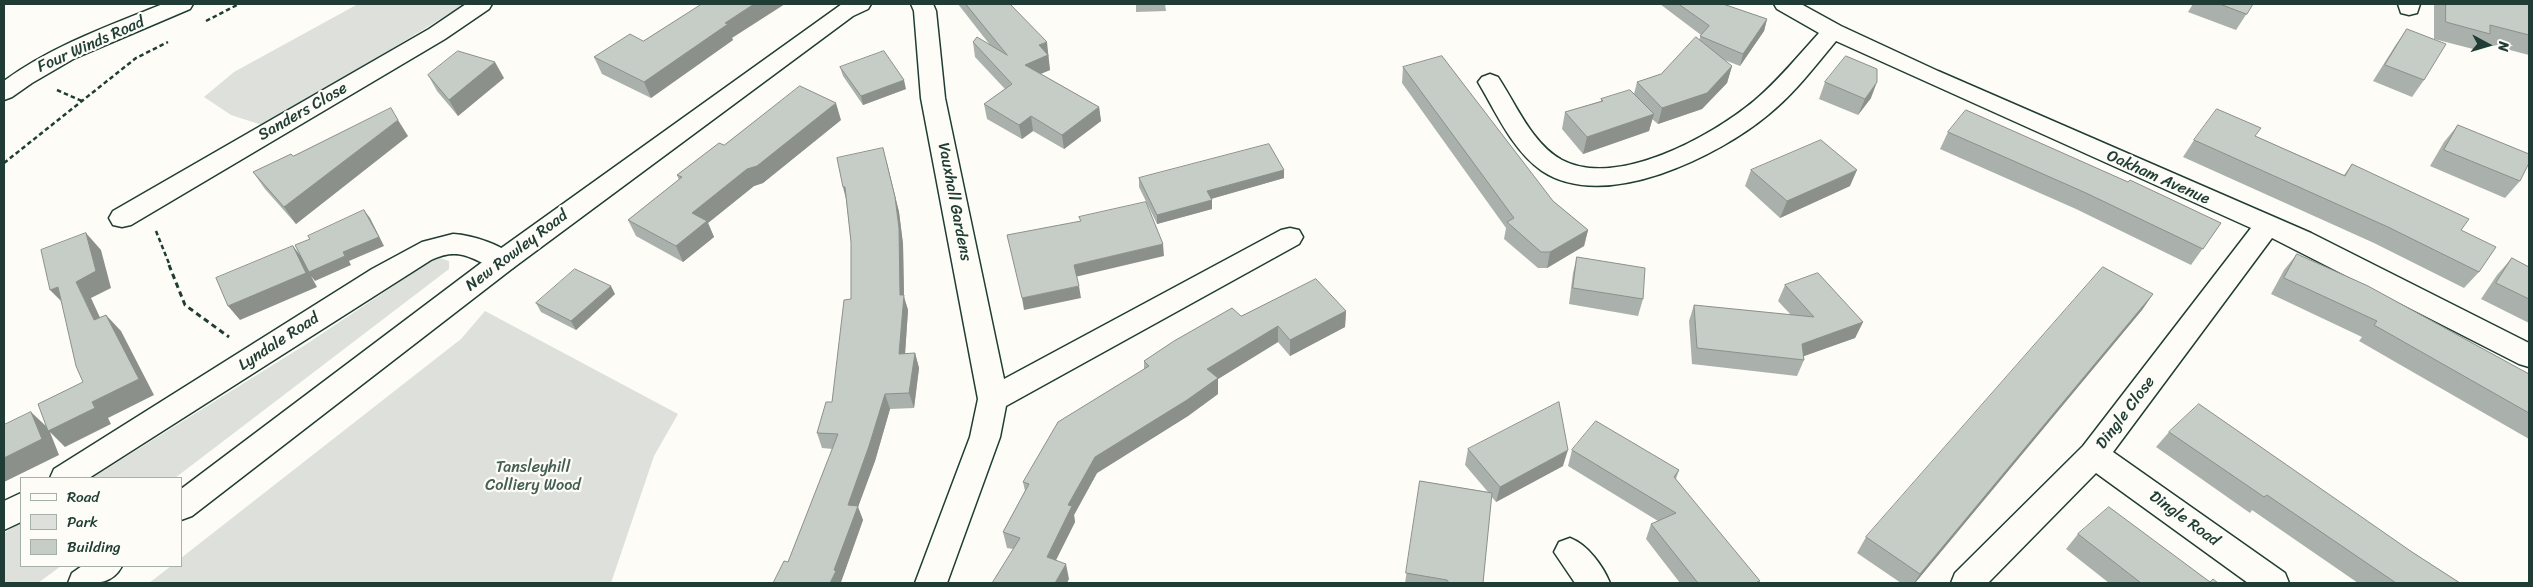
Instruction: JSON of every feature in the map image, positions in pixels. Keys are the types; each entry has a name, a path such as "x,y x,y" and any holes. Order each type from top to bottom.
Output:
{"street":[{"name":"Four Winds Road","path":"4,92 32,71 60,56 182,4"},
{"name":"Sanders Close","path":"129,214 437,34 481,4"},
{"name":"New Rowley Road","path":"182,506 503,261 837,17 860,4"},
{"name":"Vauxhall Gardens","path":"922,4 925,11 933,98 993,398 984,437 931,583"},
{"name":"Oakham Avenue","path":"1785,4 1833,31 2311,244 2529,356"},
{"path":"1490,82 1535,153 1554,167 1601,179 1634,174 1696,148 1732,130 1762,107 1833,31"},
{"path":"4,66 32,71"},
{"name":"Dingle Close","path":"1967,583 2094,455 2267,226"},
{"path":"993,398 1290,237"},
{"name":"Lyndale Road","path":"67,477 382,276 428,250 447,244 464,244 503,261"},
{"name":"Dingle Road","path":"2094,455 2273,583"},
{"path":"4,517 20,507"},
{"path":"1570,552 1594,583"},
{"path":"84,583 105,567"}],"path":[{"path":"204,22 239,4"},
{"path":"4,162 136,58 170,40"},
{"path":"129,214 153,223 185,305 256,356"}],"green space":[{"path":"358,4 465,4 265,126 231,115 204,97 234,72"},
{"path":"437,257 449,261 449,269 176,477 94,477 308,343"},
{"name":"Tansleyhill Colliery Wood","path":"485,311 678,414 654,456 611,583 149,583 170,567 182,567 182,557 461,339"},
{"path":"20,523 20,567 60,567 38,583 4,583 4,533"}],"building":[{"path":"702,4 754,4 644,82 594,57 630,34 643,41"},
{"path":"966,4 1010,4 1047,42 1039,45 1048,55 1025,65 1099,107 1062,135 1031,116 1019,125 984,104 1012,84 973,42 977,37 1007,55"},
{"path":"1679,4 1723,4 1767,19 1743,54 1700,36 1709,26"},
{"path":"2220,4 2253,4 2247,14"},
{"path":"2446,4 2529,4 2529,35 2490,25 2490,34 2446,22"},
{"path":"2407,29 2446,44 2424,80 2385,65"},
{"path":"1696,37 1732,66 1707,93 1662,108 1637,82 1661,74"},
{"path":"458,51 495,62 449,100 428,75"},
{"path":"884,51 904,80 861,96 840,67"},
{"path":"1442,56 1553,201 1588,230 1550,252 1541,252 1507,222 1514,218 1403,67"},
{"path":"1846,56 1877,69 1877,82 1865,99 1825,82"},
{"path":"800,86 836,103 757,166 747,169 692,213 707,221 676,246 628,220 682,177 677,175 719,143 724,145"},
{"path":"1630,90 1654,114 1587,137 1565,112 1603,101 1601,99"},
{"path":"391,108 398,120 284,207 253,172 291,154 293,156"},
{"path":"2217,109 2261,128 2255,136 2345,176 2352,164 2469,219 2461,230 2496,247 2479,272 2388,227 2194,140"},
{"path":"1966,110 2128,182 2130,180 2221,223 2203,249 2086,193 1948,132"},
{"path":"2458,125 2529,154 2529,163 2520,181 2444,150"},
{"path":"1821,140 1857,170 1787,201 1751,170"},
{"path":"1269,144 1284,170 1207,191 1212,200 1157,215 1139,178"},
{"path":"883,148 895,197 899,228 900,295 904,295 899,354 915,353 909,393 885,394 848,505 858,506 834,570 836,571 830,583 773,583 784,561 788,562 838,434 817,433 826,402 832,402 844,300 851,299 851,242 845,187 843,187 837,158"},
{"path":"1146,202 1163,244 1074,265 1079,286 1022,298 1007,235 1081,221 1079,217"},
{"path":"364,210 379,237 343,252 345,256 309,272 295,245 310,239 308,236"},
{"path":"86,233 96,271 76,282 94,320 106,315 139,379 92,402 95,408 48,431 38,404 83,382 76,366 58,287 50,290 41,250"},
{"path":"293,246 306,273 228,306 216,278"},
{"path":"2297,254 2368,286 2529,374 2529,413 2374,325 2377,321 2284,278"},
{"path":"1577,257 1645,268 1643,299 1573,288"},
{"path":"2512,258 2529,267 2529,299 2496,283"},
{"path":"2103,267 2153,294 1920,574 1866,537"},
{"path":"575,269 611,286 571,321 536,303"},
{"path":"1818,273 1863,322 1802,344 1804,360 1697,348 1694,305 1814,317 1785,285"},
{"path":"1316,279 1346,311 1290,340 1278,326 1207,369 1218,378 1187,400 1095,457 1068,505 1072,506 1047,557 1066,564 1055,583 992,583 1020,538 1003,532 1029,484 1023,482 1058,422 1149,366 1144,361 1174,341 1232,308 1241,316"},
{"path":"1559,402 1568,450 1500,487 1468,449"},
{"path":"2199,404 2412,552 2460,583 2396,583 2267,495 2264,497 2169,432"},
{"path":"31,412 42,439 4,458 4,425"},
{"path":"1596,421 1679,470 1674,477 1760,581 1758,583 1698,583 1651,524 1676,513 1572,450"},
{"path":"1420,481 1492,493 1483,583 1449,583 1447,580 1406,573"},
{"path":"2109,507 2210,582 2213,579 2218,583 2141,583 2078,534"}]}
